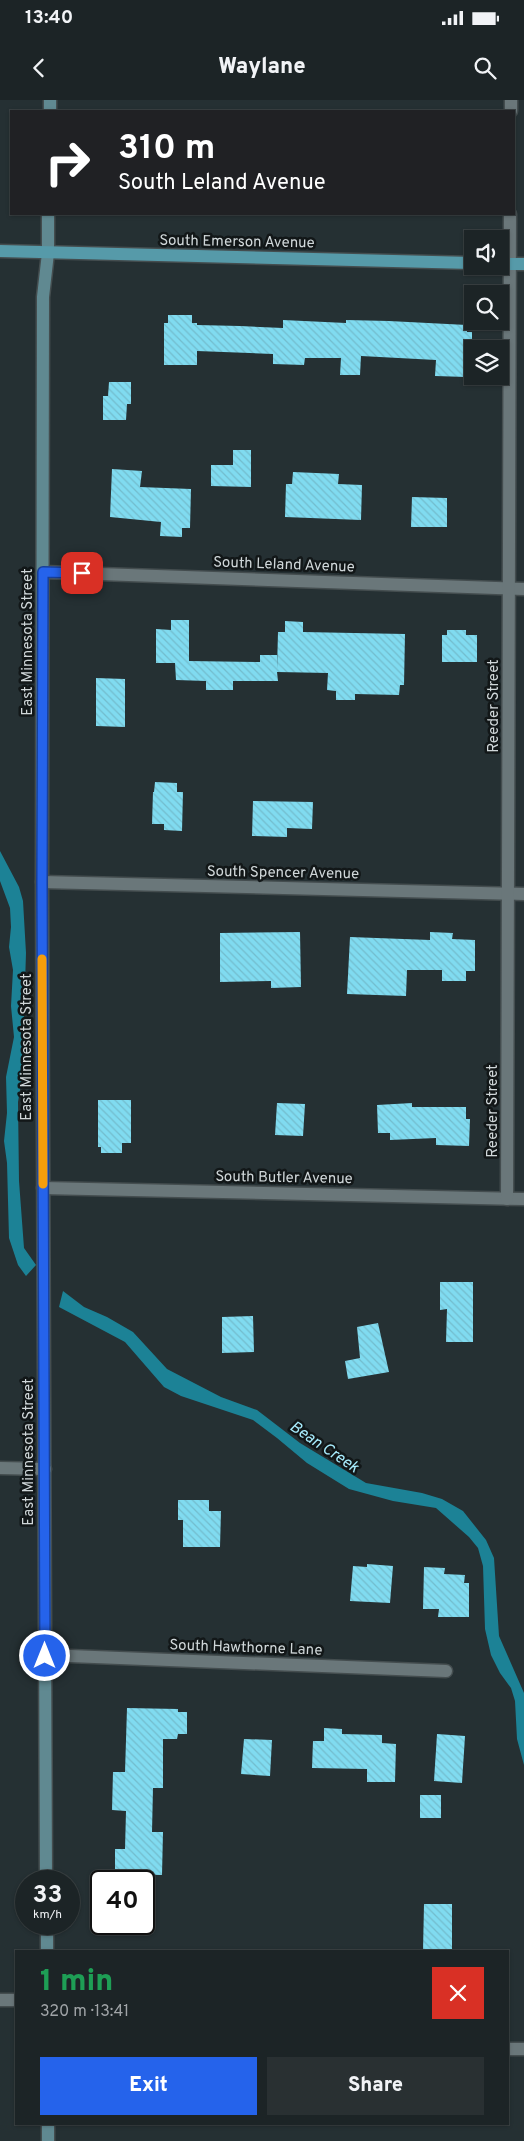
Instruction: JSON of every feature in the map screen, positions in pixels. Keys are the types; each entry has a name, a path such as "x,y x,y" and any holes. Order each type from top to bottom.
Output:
{"main road":[{"name":"South Emerson Avenue","path":"0,251 464,263"},
{"path":"509,264 524,264"}],"street":[{"name":"East Minnesota Street","path":"46,1870 42,882 43,297 48,252 48,215"},
{"name":"Reeder Street","path":"508,230 510,215"},
{"name":"Reeder Street","path":"505,275 509,589 507,1199"},
{"name":"South Leland Avenue","path":"43,572 524,589"},
{"name":"South Spencer Avenue","path":"42,882 524,894"},
{"name":"South Butler Avenue","path":"43,1188 524,1199"},
{"path":"0,1468 44,1469"},
{"name":"South Hawthorne Lane","path":"45,1656 446,1671"},
{"path":"47,1935 47,1950"},
{"path":"0,2000 15,2000"},
{"path":"509,2049 524,2049"},
{"path":"48,2125 48,2141"}],"water":[{"path":"0,851 19,887 23,901 26,953 22,1078 18,1102 19,1181 24,1248 36,1265 26,1276 18,1265 9,1238 7,1163 4,1141 7,1113 6,1077 14,1037 11,1006 13,970 9,947 10,908 0,881"},
{"path":"63,1291 84,1307 107,1317 133,1332 167,1369 221,1397 257,1410 300,1443 366,1483 422,1493 442,1499 463,1511 486,1540 494,1558 499,1636 524,1693 524,1765 517,1739 515,1701 511,1688 500,1673 491,1655 485,1629 483,1566 478,1548 469,1537 436,1508 393,1501 349,1489 307,1463 253,1420 181,1396 164,1387 125,1342 59,1307"}],"building":[{"path":"168,315 192,315 192,323 197,323 197,325 283,328 283,320 346,323 346,320 389,321 464,325 464,330 472,332 472,340 464,340 464,377 435,376 436,360 361,356 360,375 340,375 341,358 305,358 304,365 273,364 273,354 197,351 197,365 164,365 164,323 168,323"},
{"path":"109,382 131,382 131,404 127,404 126,420 103,420 103,396 108,396"},
{"path":"233,450 251,450 251,487 211,486 211,465 233,465"},
{"path":"112,469 142,471 140,487 191,489 190,528 182,528 182,537 160,536 161,522 110,517"},
{"path":"293,472 339,474 338,484 362,485 361,520 285,517 286,484 292,484"},
{"path":"412,497 447,498 447,527 411,527"},
{"path":"171,620 189,620 189,661 260,662 260,655 277,655 277,669 278,632 285,632 285,621 303,622 303,632 405,634 404,685 400,685 399,695 355,694 355,700 336,700 336,691 327,690 328,673 277,672 278,681 233,681 233,690 206,690 206,681 176,680 175,663 156,663 156,629 171,630"},
{"path":"447,630 466,630 466,635 477,635 477,662 442,662 442,635 447,635"},
{"path":"96,678 125,679 125,727 96,726"},
{"path":"155,782 177,783 177,792 183,792 182,831 164,830 164,824 152,824"},
{"path":"253,801 313,802 312,829 287,828 287,837 252,836"},
{"path":"300,932 301,987 271,988 271,981 220,982 220,933"},
{"path":"430,932 453,933 452,939 475,940 475,971 466,971 466,981 442,981 442,970 407,970 406,996 347,994 350,937 430,940"},
{"path":"98,1100 131,1100 131,1143 122,1143 122,1153 101,1153 101,1147 98,1147"},
{"path":"277,1103 305,1104 303,1136 275,1135"},
{"path":"412,1103 412,1107 466,1107 466,1119 470,1119 469,1146 436,1145 436,1138 390,1140 390,1133 378,1133 377,1105"},
{"path":"440,1282 473,1282 473,1342 446,1342 447,1309 440,1310"},
{"path":"253,1316 254,1352 222,1353 222,1317"},
{"path":"378,1323 389,1372 348,1379 345,1361 360,1358 357,1327"},
{"path":"178,1500 209,1500 209,1511 221,1511 220,1547 183,1547 183,1520 178,1520"},
{"path":"367,1564 393,1566 390,1603 350,1601 353,1566 367,1567"},
{"path":"424,1567 445,1568 444,1574 465,1575 464,1583 469,1583 469,1617 438,1617 439,1609 423,1609"},
{"path":"127,1708 178,1709 178,1712 187,1712 187,1734 178,1734 177,1739 163,1739 163,1788 153,1788 152,1832 163,1832 162,1875 155,1875 155,1870 115,1870 115,1849 125,1849 126,1811 112,1810 113,1772 125,1772"},
{"path":"324,1728 342,1729 342,1734 382,1735 382,1743 396,1744 395,1782 367,1782 367,1769 312,1768 313,1741 324,1741"},
{"path":"437,1734 465,1736 462,1783 434,1781"},
{"path":"244,1739 272,1740 270,1776 241,1774"},
{"path":"420,1795 441,1795 441,1818 420,1818"},
{"path":"424,1904 452,1904 452,1950 423,1950"}],"slow traffic":[{"path":"42,959 43,1184"}],"route":[{"path":"45,1656 42,882 43,572 82,573"}],"water label":[{"name":"Bean Creek","path":"325,1446"}]}
